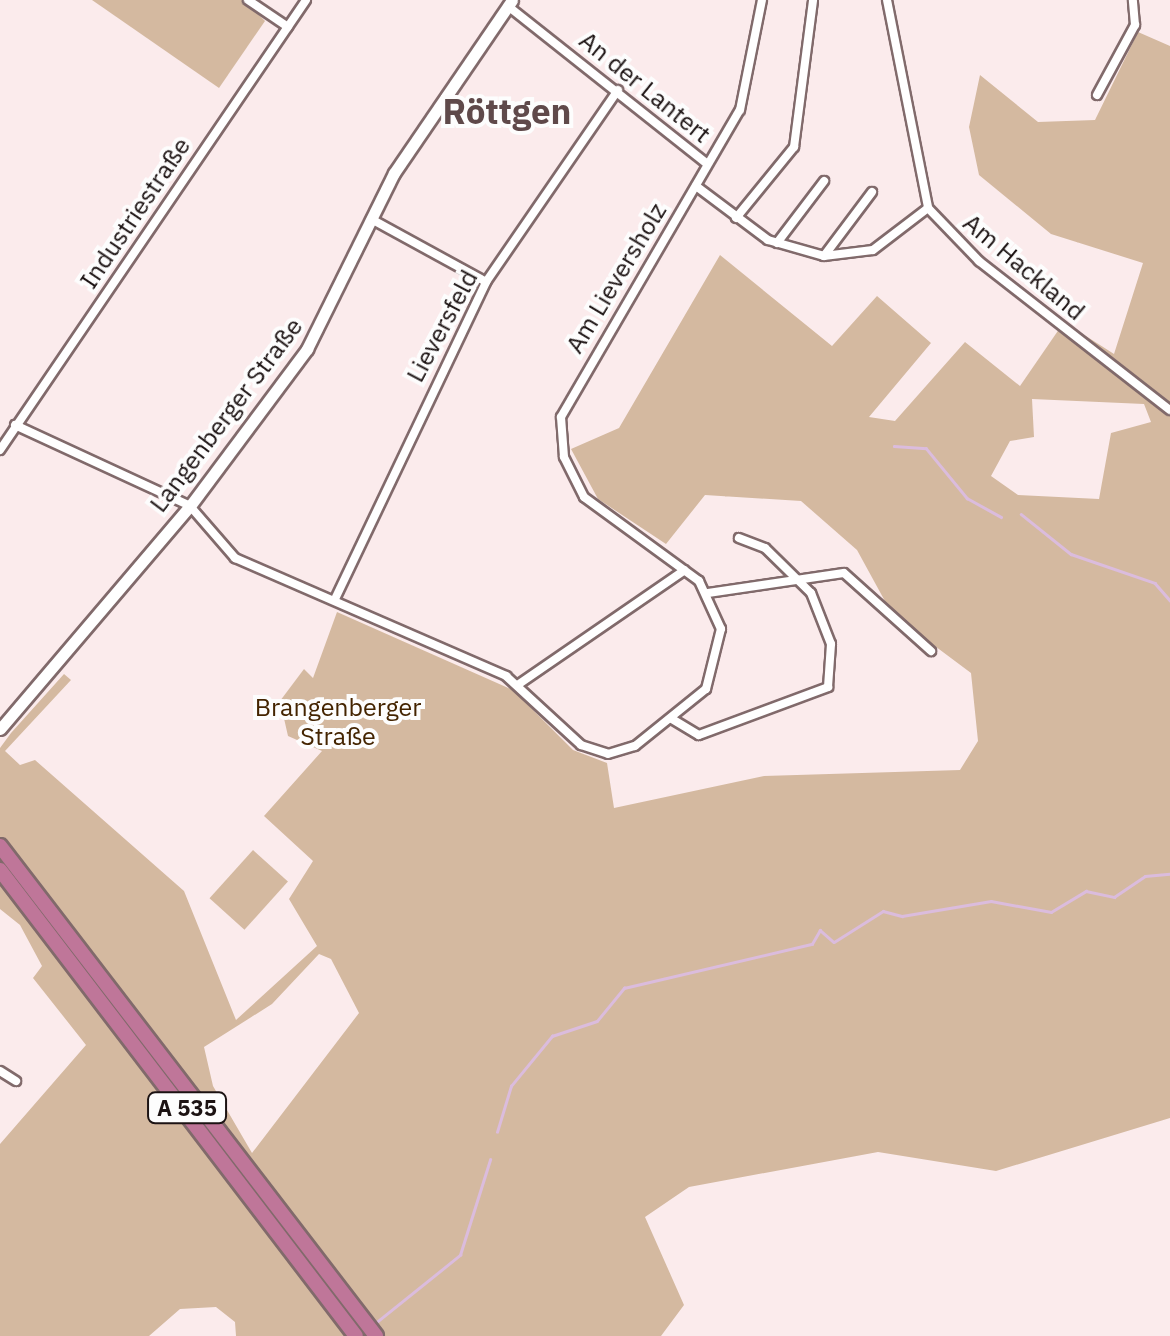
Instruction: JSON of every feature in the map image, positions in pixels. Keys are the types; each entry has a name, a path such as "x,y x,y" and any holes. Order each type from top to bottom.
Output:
{"highway":[{"name":"A 535","path":"0,846 284,1226 356,1336"},
{"name":"A 535","path":"0,870 376,1336"}],"main road":[{"name":"Langenberger Straße","path":"0,729 190,506 307,349 371,219 510,3"}],"street":[{"path":"248,0 288,27"},
{"name":"Industriestraße","path":"0,450 306,0"},
{"name":"Am Lieversholz","path":"708,593 685,570 584,497 564,457 561,417 740,110 762,0"},
{"path":"736,218 794,147 813,0"},
{"name":"Am Hackland","path":"887,0 928,208 1023,298 1170,410"},
{"path":"1096,95 1135,25 1133,0"},
{"name":"An der Lantert","path":"510,3 708,164"},
{"name":"Lieversfeld","path":"335,600 486,282 618,90"},
{"path":"777,244 824,181"},
{"name":"An der Lantert","path":"696,186 777,244 824,256 873,250 928,208"},
{"path":"824,256 872,192"},
{"path":"371,219 486,282"},
{"path":"16,425 190,506 235,558 520,684 581,745 608,754 632,748 706,688 720,659 722,629 708,593 844,573 931,651"},
{"path":"672,719 699,735 826,691 827,626 801,580 738,538"},
{"path":"520,684 685,570"},
{"path":"0,1071 16,1081"}],"green space":[{"path":"92,0 244,0 265,21 219,88"},
{"name":"Brangenberger Straße","path":"1138,32 1170,46 1170,1118 996,1171 878,1152 689,1187 645,1217 684,1305 661,1336 236,1336 235,1322 216,1307 180,1309 149,1336 0,1336 0,1144 86,1045 33,978 42,966 20,925 0,909 0,748 64,674 71,680 5,751 20,765 35,760 184,891 236,1020 317,946 289,899 313,861 264,816 322,751 288,736 280,701 304,669 313,678 337,612 513,690 573,750 607,763 614,808 764,776 960,770 978,741 971,673 892,614 857,550 801,501 705,495 666,544 598,499 571,449 619,428 720,255 832,346 877,296 931,343 869,417 895,421 965,342 1020,386 1064,322 1114,354 1143,263 1051,234 979,175 969,127 980,75 1038,122 1095,120","holes":["1032,399 1144,404 1151,422 1111,433 1099,499 1018,495 991,476 1010,441 1034,437","319,954 331,959 359,1013 252,1153 213,1086 204,1047 272,1004"]},
{"path":"253,850 288,881 244,930 210,898"}],"waterway":[{"path":"894,446 926,448 967,498 1001,517"},
{"path":"1021,514 1071,554 1155,583 1170,600"},
{"path":"497,1132 511,1086 552,1036 597,1021 624,988 812,944 820,930 834,942 883,911 902,916 991,901 1051,912 1086,891 1114,897 1145,876 1170,874"},
{"path":"373,1325 460,1255 490,1160"}],"district":[{"name":"Röttgen","path":"507,111"}]}
